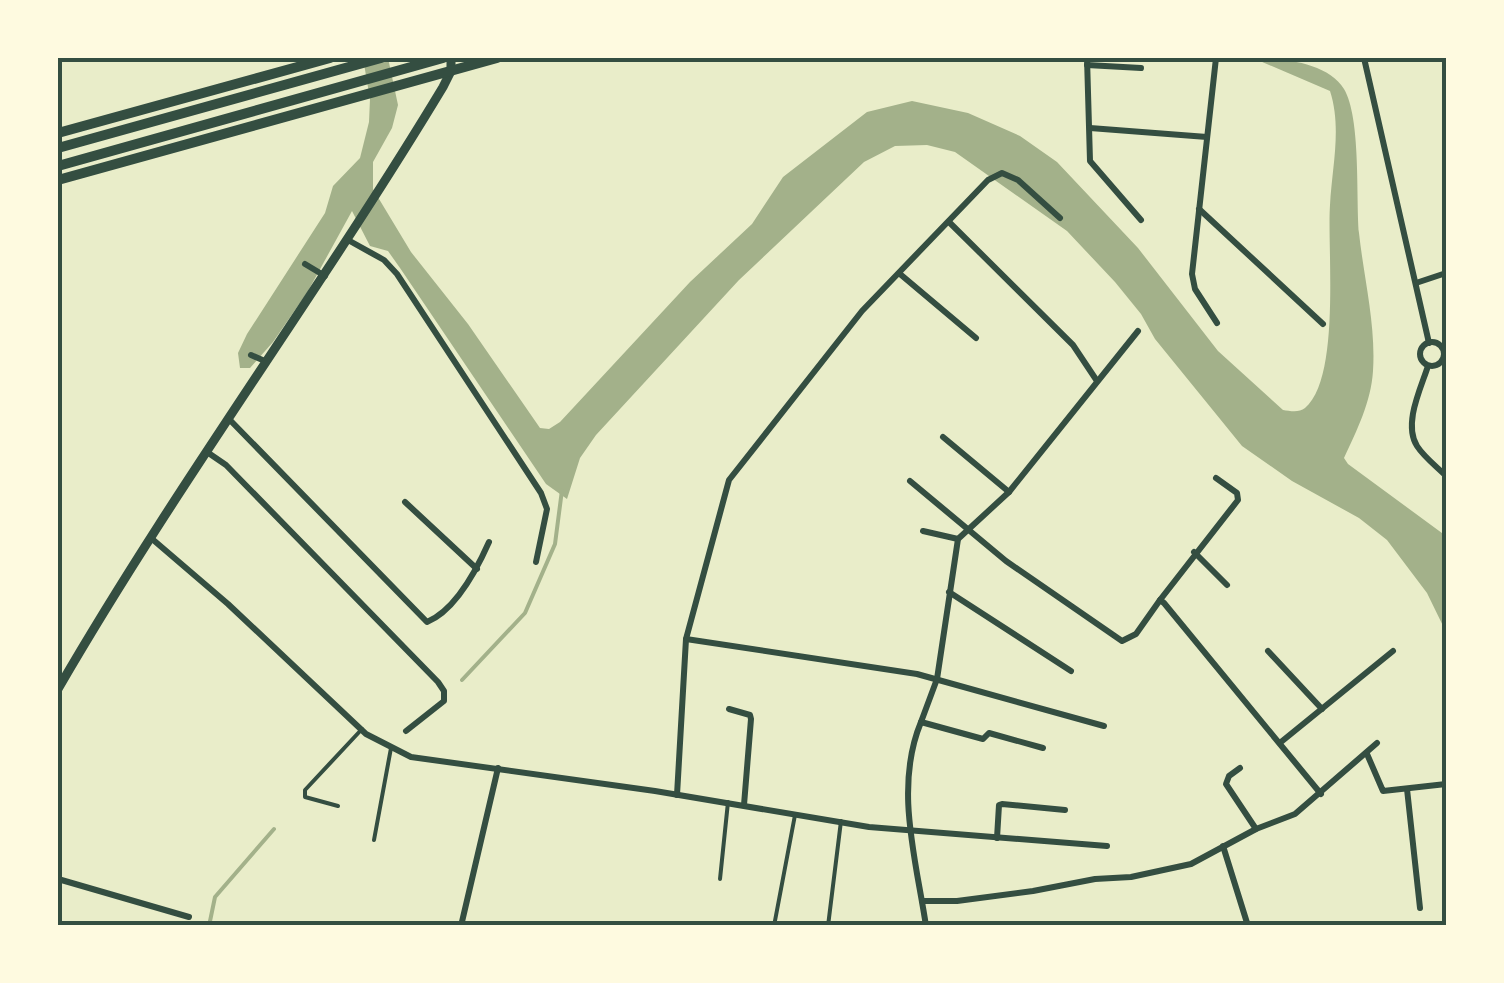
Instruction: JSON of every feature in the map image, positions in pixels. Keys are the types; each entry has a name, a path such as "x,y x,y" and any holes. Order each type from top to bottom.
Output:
{"highway":[{"path":"58,133 330,58"},
{"path":"58,148 382,58"},
{"path":"58,166 443,58"},
{"path":"58,180 497,58"},
{"path":"74,162 76,175"}],"main road":[{"path":"58,688 264,360 382,188 450,71 452,58"}],"street":[{"path":"1216,58 1192,274 1195,290 1217,323"},
{"path":"1364,58 1429,343"},
{"path":"1141,68 1087,61 1089,152 1094,170 1141,220"},
{"path":"1090,128 1207,137"},
{"path":"677,795 686,639 729,480 862,311 988,180 1002,172 1018,180 1060,218"},
{"path":"1198,208 1323,324"},
{"path":"949,222 1073,345 1097,382"},
{"path":"348,240 384,260 396,274 541,493 547,509 536,562"},
{"path":"305,264 322,275"},
{"path":"1416,283 1446,273"},
{"path":"900,274 976,338"},
{"path":"926,926 906,810 912,744 937,679 958,539 1009,492 1138,332"},
{"path":"1428,366 1442,362 1445,354 1437,343 1429,343"},
{"path":"1428,366 1420,354 1429,343"},
{"path":"250,355 264,360"},
{"path":"1428,366 1412,432 1417,446 1446,476"},
{"path":"228,418 427,622 438,617 477,569 489,542"},
{"path":"943,437 1009,492"},
{"path":"206,452 226,465 444,690 444,701 406,731"},
{"path":"910,481 967,531 1122,640 1136,634 1239,496 1216,478"},
{"path":"405,502 477,569"},
{"path":"923,531 958,539"},
{"path":"150,537 362,729 411,757 841,821 1107,846"},
{"path":"1194,552 1227,586"},
{"path":"948,592 1071,671"},
{"path":"1160,600 1321,794"},
{"path":"686,639 937,679 1104,726"},
{"path":"1268,651 1322,709"},
{"path":"1281,742 1393,651"},
{"path":"729,710 750,714 751,719 744,805"},
{"path":"921,722 983,739 989,733 1042,748"},
{"path":"922,900 957,901 1095,878 1131,877 1191,864 1256,829 1295,814 1377,743"},
{"path":"1367,754 1383,791 1446,784"},
{"path":"461,926 498,768"},
{"path":"1240,768 1229,776 1226,784 1256,829"},
{"path":"1407,788 1420,908"},
{"path":"997,838 999,805 1065,810"},
{"path":"1223,846 1248,926"},
{"path":"58,879 189,917"}],"lane":[{"path":"338,806 305,798 305,790 362,729"},
{"path":"374,840 391,748"},
{"path":"720,880 728,802"},
{"path":"774,926 795,814"},
{"path":"828,926 841,821"}],"shaded area":[{"path":"363,58 388,58 398,105 392,128 373,162 373,189 411,252 468,324 540,428 549,429 560,422 690,282 752,224 783,177 867,112 912,101 968,113 1020,136 1057,162 1138,248 1218,351 1283,410 1303,410 1316,392 1328,342 1334,105 1330,91 1253,58 1289,61 1327,73 1344,89 1353,119 1359,233 1373,337 1369,394 1344,458 1446,536 1446,632 1427,593 1387,540 1359,518 1292,481 1242,446 1155,339 1115,282 1067,231 955,152 927,145 895,146 864,162 739,280 596,435 580,458 567,499 546,484 388,251 370,246 352,211 308,291 273,342 250,368 240,368 238,353 247,334 325,213 333,186 360,158 370,99"}],"waterway":[{"path":"462,680 525,613 555,544 562,490"},
{"path":"209,926 215,897 274,829"}]}
